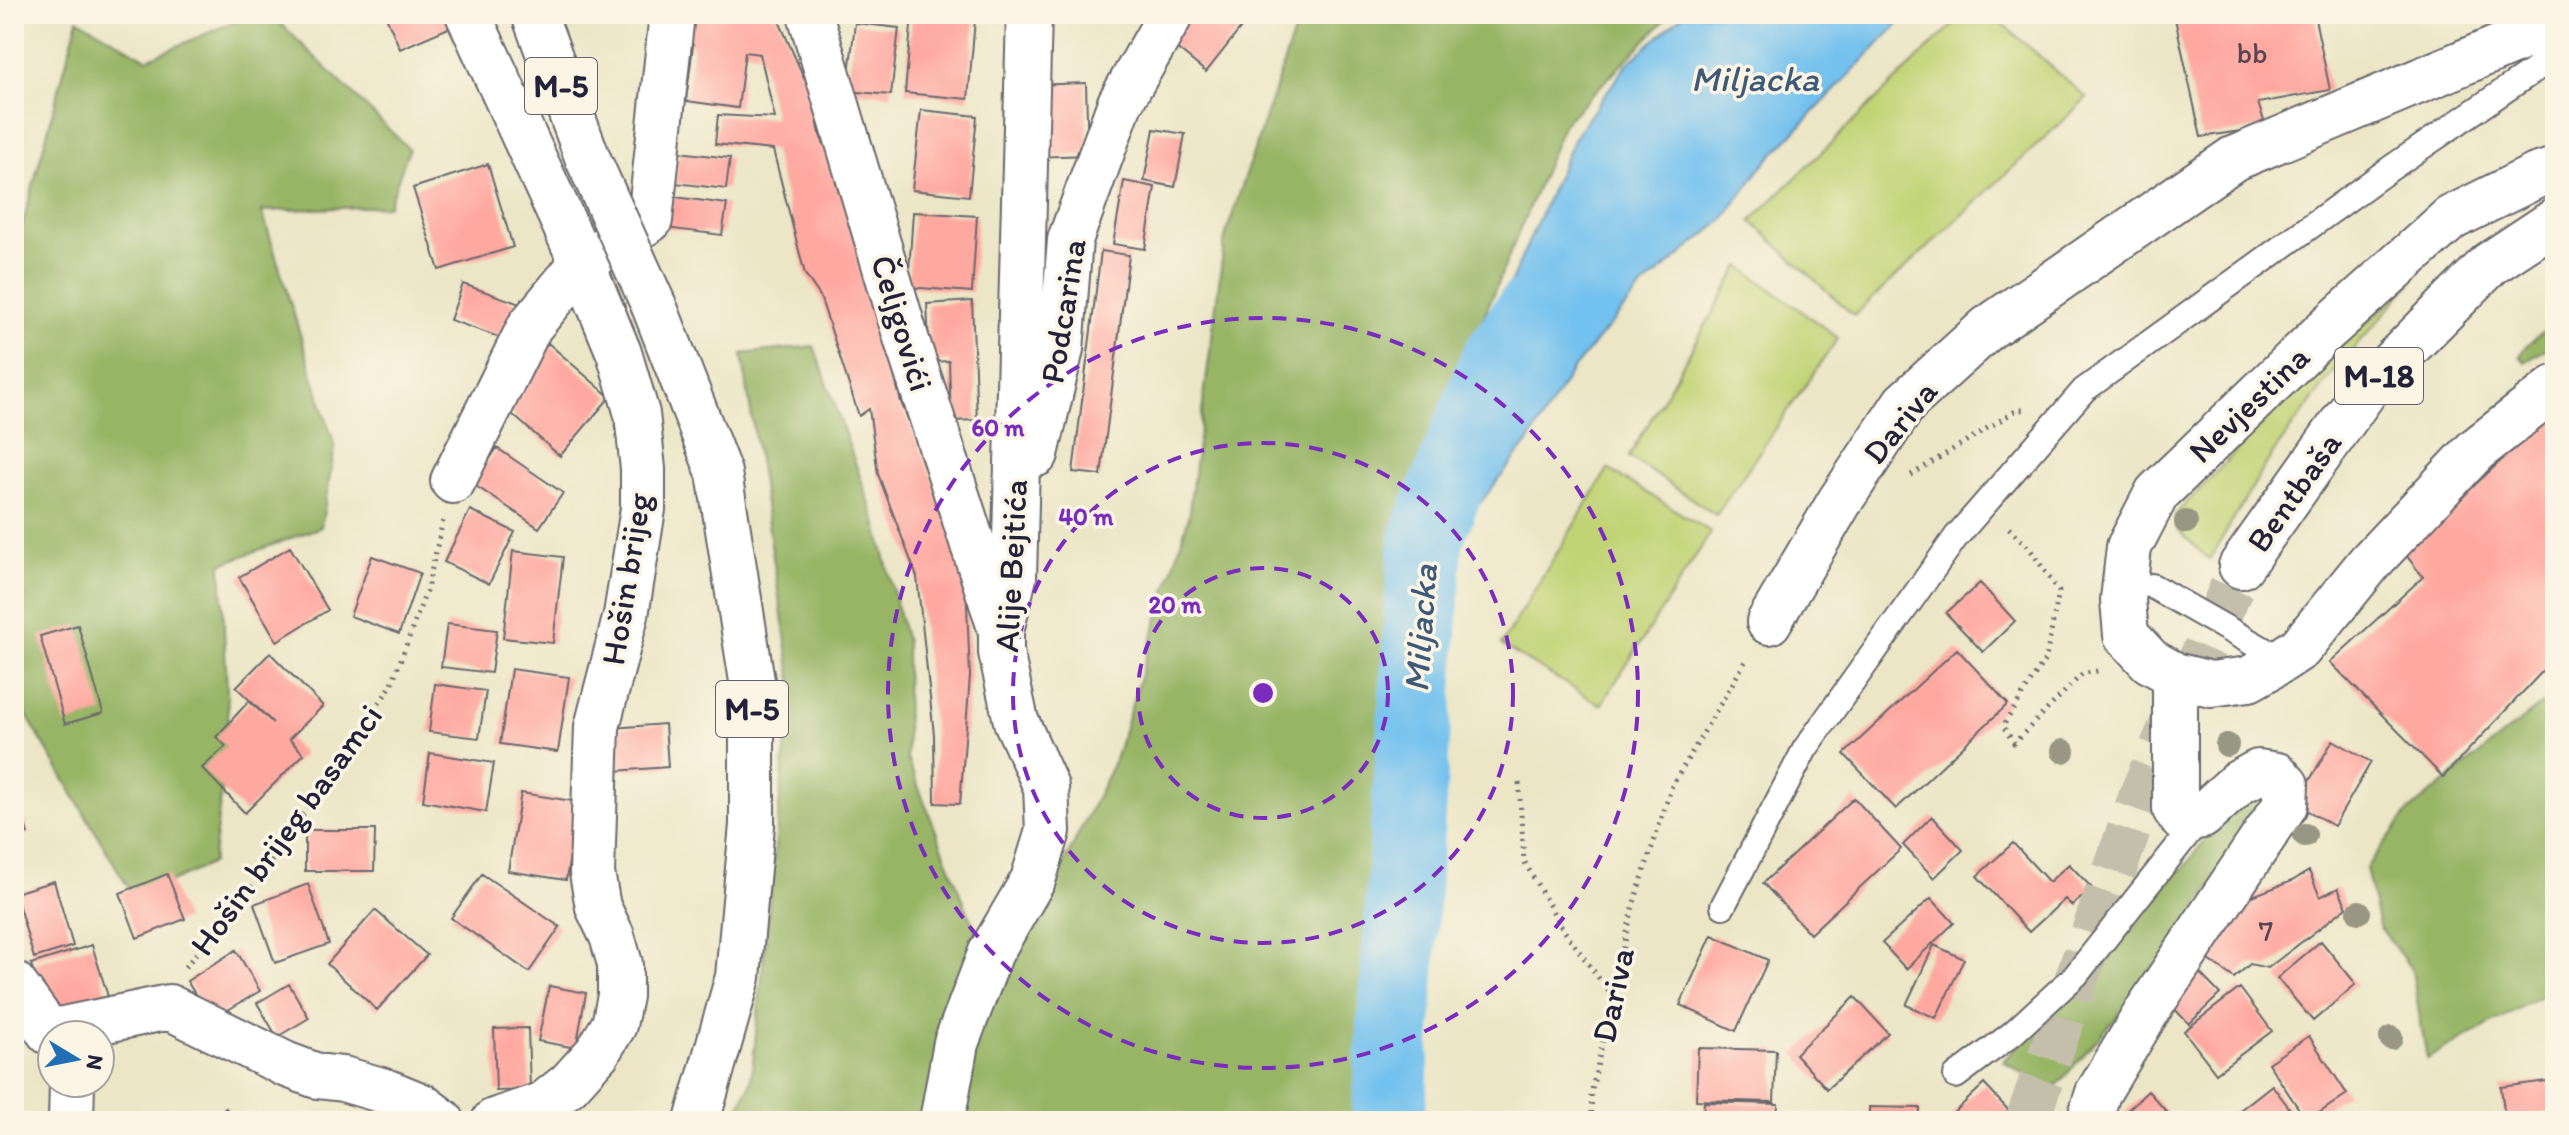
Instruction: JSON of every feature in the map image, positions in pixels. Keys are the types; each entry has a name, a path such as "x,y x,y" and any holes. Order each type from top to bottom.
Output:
{"street":[{"name":"Hošin brijeg","path":"468,14 582,263 619,353 637,414 643,469 643,509 626,615 597,727 592,873 598,907 612,936 620,964 620,996 614,1025 561,1102 544,1104 494,1121"},
{"name":"M-5","path":"534,14 588,159 654,306 719,473 752,681 752,825 738,977 697,1121"},
{"path":"453,481 530,326 582,263 650,220 672,14"},
{"name":"Čeljgovići","path":"810,14 907,341 1001,631"},
{"name":"Alije Bejtića","path":"942,1121 956,1043 991,952 1033,880 1048,831 1046,787 1016,721 1001,652 1001,631 1014,577 1029,14"},
{"name":"Podcarina","path":"1014,577 1036,454 1061,349 1070,240 1120,103 1171,14"},
{"name":"Dariva","path":"1769,622 1840,501 1905,403 1988,328 2233,159 2555,24"},
{"name":"Nevjestina","path":"2162,668 2126,635 2123,600 2129,547 2157,493 2328,328 2451,218 2536,176 2555,170"},
{"name":"Bentbaša","path":"2241,566 2367,388 2490,264 2555,221"},
{"path":"2089,1121 2098,1093 2149,1008 2285,805 2286,785 2277,775 2258,772 2238,783 2202,816 2183,820 2175,809 2162,668 2211,684 2249,679 2300,648 2370,562 2476,450 2555,388"},
{"path":"14,984 39,1019"},
{"path":"116,1020 169,1007 285,1064 317,1076 343,1079 388,1092 422,1106 442,1121"},
{"name":"Alije Bejtića","path":"956,1043 965,1121"},
{"path":"71,1121 72,1099"}],"lane":[{"path":"1723,906 1805,749 1956,537 2084,390 2391,168 2555,56"},
{"path":"2152,586 2282,660"},
{"path":"1956,1076 2013,1033 2076,975 2202,816"}],"path":[{"path":"1906,478 2017,410 2063,413"},
{"name":"Hošin brijeg basamci","path":"169,1007 169,987 265,870 391,686 427,589 453,481"},
{"path":"1984,505 2030,549 2059,592 2046,658 2003,726 2014,743 2082,674 2162,668"},
{"name":"Dariva","path":"1592,1121 1591,1094 1633,906 1672,786 1769,622"},
{"path":"1519,783 1524,861 1562,928 1612,997"}],"green space":[{"path":"252,14 271,14 409,149 388,206 262,211 335,447 321,527 221,564 229,735 212,863 135,899 14,694 14,256 78,19 147,59"},
{"path":"1300,14 1671,14 1564,123 1393,536 1392,847 1368,985 1362,1121 733,1121 751,1082 792,681 742,354 814,346 876,522 906,642 907,758 1000,993 1115,760 1188,519 1225,237"},
{"path":"1964,14 1991,14 2087,98 1854,316 1751,221"},
{"path":"1740,266 1838,338 1716,515 1629,457"},
{"path":"2412,282 2331,375 2271,456 2209,560 2176,528 2175,515 2309,375"},
{"path":"2555,321 2555,343 2525,362 2520,356 2524,348"},
{"path":"1608,469 1711,532 1601,705 1501,645"},
{"path":"2555,693 2555,988 2427,1059 2412,970 2379,926 2366,868 2407,813"},
{"path":"2256,791 2262,804 2157,971 2052,1091 2003,1061 2079,979 2159,879 2183,869 2236,798"}],"water":[{"path":"1684,14 1908,14 1762,166 1723,220 1642,287 1572,370 1529,441 1461,527 1469,510 1482,398 1496,316 1574,138 1627,64"}],"building":[{"path":"385,14 454,14 458,24 400,49"},
{"path":"690,14 776,14 812,96 821,138 845,185 901,402 965,559 970,676 960,804 935,803 934,735 917,577 878,474 869,409 859,416 820,296 805,274 773,150 715,144 718,115 775,118 760,54 745,52 738,108 686,101 693,45 686,44"},
{"path":"1192,14 1252,14 1206,72 1169,42"},
{"path":"2174,14 2314,14 2330,90 2258,103 2266,127 2201,137"},
{"path":"912,15 975,20 968,99 905,93"},
{"path":"855,23 899,28 891,95 847,91"},
{"path":"1086,83 1088,155 1033,157 1032,85"},
{"path":"921,110 977,116 969,196 912,190"},
{"path":"1154,129 1185,134 1175,187 1144,181"},
{"path":"679,152 730,158 726,189 675,183"},
{"path":"488,164 513,247 439,270 413,188"},
{"path":"1124,181 1155,187 1145,249 1113,244"},
{"path":"668,196 727,204 722,235 665,228"},
{"path":"913,212 977,216 972,292 908,287"},
{"path":"1101,251 1129,255 1101,475 1073,472"},
{"path":"463,284 526,306 513,342 450,320"},
{"path":"972,301 977,420 951,421 949,361 930,362 927,304"},
{"path":"548,343 610,397 560,456 497,401"},
{"path":"2555,411 2555,658 2443,777 2330,662 2423,577 2403,551"},
{"path":"497,448 563,493 539,528 473,484"},
{"path":"470,510 515,532 489,584 444,562"},
{"path":"290,547 328,610 277,641 239,577"},
{"path":"513,551 563,557 553,643 503,638"},
{"path":"372,556 420,573 399,634 350,616"},
{"path":"1980,583 2015,621 1983,652 1946,613"},
{"path":"447,624 497,630 491,673 441,667"},
{"path":"78,625 103,713 65,724 40,636"},
{"path":"1957,649 2008,704 1896,809 1844,754"},
{"path":"270,653 323,706 289,739 304,754 245,813 202,768 226,746 216,737 249,701 273,723 236,687"},
{"path":"511,669 569,677 558,752 500,744"},
{"path":"435,684 486,691 479,738 429,732"},
{"path":"665,724 668,767 615,771 612,728"},
{"path":"2333,740 2371,762 2334,826 2296,804"},
{"path":"430,753 494,763 486,812 423,801"},
{"path":"521,793 579,802 566,880 508,871"},
{"path":"17,797 28,834 14,838 14,798"},
{"path":"1854,798 1901,849 1810,934 1763,883"},
{"path":"1932,816 1963,850 1934,878 1903,845"},
{"path":"305,830 375,830 374,871 305,871"},
{"path":"2013,843 2049,882 2069,864 2092,888 2072,906 2065,899 2029,932 1977,876"},
{"path":"2309,871 2320,897 2338,888 2347,907 2268,968 2250,964 2234,978 2198,952 2231,904 2292,881"},
{"path":"167,874 185,919 137,938 120,893"},
{"path":"482,874 560,927 529,972 451,918"},
{"path":"54,881 73,946 34,958 15,893"},
{"path":"308,884 329,944 275,963 254,904"},
{"path":"1931,898 1954,923 1906,969 1882,943"},
{"path":"375,910 427,955 377,1010 327,964"},
{"path":"1712,935 1768,960 1736,1031 1680,1005"},
{"path":"2321,941 2356,984 2313,1021 2277,978"},
{"path":"92,945 110,1003 46,1019 31,964"},
{"path":"1934,945 1964,959 1936,1018 1906,1005"},
{"path":"236,950 260,991 211,1020 187,981"},
{"path":"2193,966 2220,994 2189,1024 2162,996"},
{"path":"289,984 309,1018 277,1037 257,1003"},
{"path":"549,986 586,993 576,1048 538,1041"},
{"path":"2240,988 2272,1031 2216,1073 2184,1031"},
{"path":"1855,997 1888,1033 1827,1089 1795,1054"},
{"path":"528,1028 530,1090 496,1091 494,1029"},
{"path":"2309,1036 2347,1094 2307,1121 2268,1063"},
{"path":"1698,1048 1776,1050 1774,1102 1696,1100"},
{"path":"2555,1080 2555,1112 2505,1118 2501,1087"},
{"path":"1984,1084 2012,1114 2004,1121 1945,1121"},
{"path":"2272,1085 2299,1121 2226,1121"},
{"path":"2148,1091 2175,1121 2123,1121 2120,1117"},
{"path":"1704,1102 1778,1104 1777,1121 1703,1121"},
{"path":"1869,1107 1920,1108 1920,1121 1869,1121"},
{"path":"226,1108 234,1121 207,1121"}],"waterway":[{"name":"Miljacka","path":"1388,1121 1426,539 1496,363 1532,312"}],"tunnel":[{"path":"2027,1121 2142,792 2241,566"}]}
